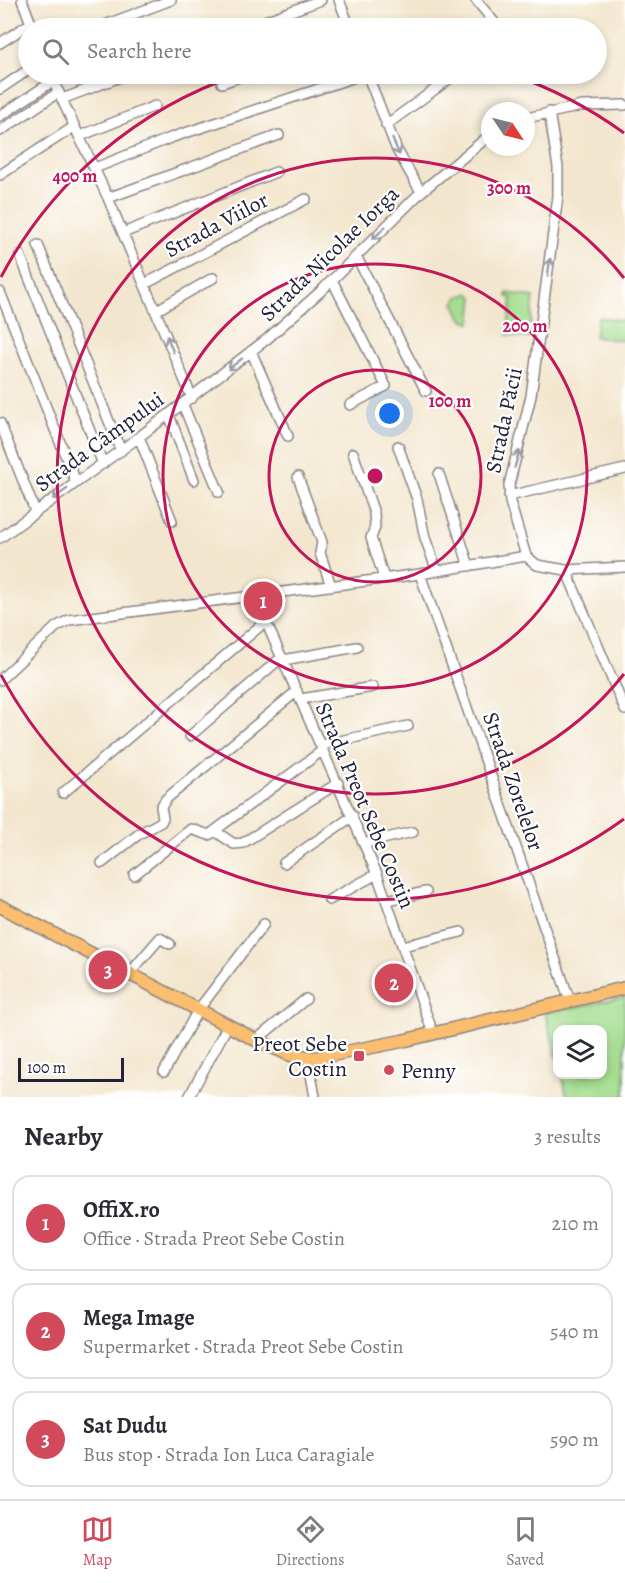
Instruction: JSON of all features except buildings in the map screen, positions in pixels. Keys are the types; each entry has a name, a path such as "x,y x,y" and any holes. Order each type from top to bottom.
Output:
{"main road":[{"path":"0,906 256,1040 283,1053 308,1058 433,1033 625,988"}],"street":[{"path":"22,0 29,18"},
{"path":"123,18 171,0"},
{"path":"273,18 321,0"},
{"path":"339,0 346,18"},
{"path":"476,0 491,18"},
{"path":"0,43 18,33"},
{"path":"0,88 18,76"},
{"path":"0,116 43,84"},
{"name":"Strada Viilor","path":"55,84 95,168 157,310 192,398"},
{"path":"0,131 60,95 96,84"},
{"path":"95,168 173,137 335,84"},
{"path":"370,84 386,125 421,192"},
{"path":"386,125 442,84"},
{"path":"535,116 582,106 625,105"},
{"path":"80,136 155,106"},
{"name":"Strada Păcii","path":"526,556 509,496 531,396 558,196 558,167 549,112"},
{"path":"0,175 75,126"},
{"path":"108,198 279,135"},
{"name":"Strada Nicolae Iorga","path":"192,398 251,351 332,280 421,192 481,142"},
{"path":"123,233 276,172"},
{"name":"Strada Viilor","path":"145,284 306,199"},
{"path":"38,245 121,451"},
{"path":"20,255 103,464"},
{"path":"356,256 426,392"},
{"path":"157,310 213,278"},
{"path":"332,280 386,386 350,405"},
{"path":"0,292 76,483"},
{"path":"251,351 288,436"},
{"name":"Strada Câmpului","path":"0,538 192,398"},
{"path":"183,405 219,492"},
{"path":"169,416 194,480"},
{"path":"0,423 35,511"},
{"path":"140,437 172,521"},
{"path":"398,446 417,499 421,526 437,571"},
{"path":"353,453 374,513 375,527 371,538 384,578"},
{"path":"509,496 625,469"},
{"path":"439,474 469,566"},
{"path":"298,477 322,542 320,553 331,586"},
{"path":"0,680 63,622 420,574 526,556 537,565 566,570 625,567"},
{"path":"566,570 625,710"},
{"name":"Strada Zorelelor","path":"420,574 570,1000"},
{"name":"Strada Preot Sebe Costin","path":"255,597 365,843 433,1033"},
{"path":"63,793 266,621"},
{"path":"190,736 282,658 357,647"},
{"path":"102,863 139,834 161,822 161,807 166,799 299,695 373,687"},
{"path":"134,875 191,829 197,829 206,836 215,831 322,747 408,726"},
{"path":"215,831 234,844 243,843 338,783"},
{"path":"284,863 353,816"},
{"path":"365,843 413,832"},
{"path":"329,900 377,874"},
{"path":"387,900 426,892"},
{"path":"164,1072 198,1010 264,924"},
{"path":"403,946 461,932"},
{"path":"129,974 160,938 170,944"},
{"path":"256,1040 306,999"},
{"path":"189,1097 228,1025"},
{"path":"308,1058 315,1097"}],"green space":[{"path":"469,293 474,298 471,323 462,319 454,303 458,297"},
{"path":"507,293 534,297 529,338 507,335 512,298 507,297"},
{"path":"598,317 625,321 625,341 595,337"},
{"path":"625,997 625,1097 567,1097 563,1079 607,1079 607,1025 553,1025 553,1044 545,1013"}],"place":[{"name":"OffiX.ro","path":"263,601"},
{"name":"Sat Dudu","path":"108,970"},
{"name":"Mega Image","path":"394,983"},
{"name":"Preot Sebe Costin","path":"359,1056"},
{"name":"Penny","path":"389,1070"}]}
